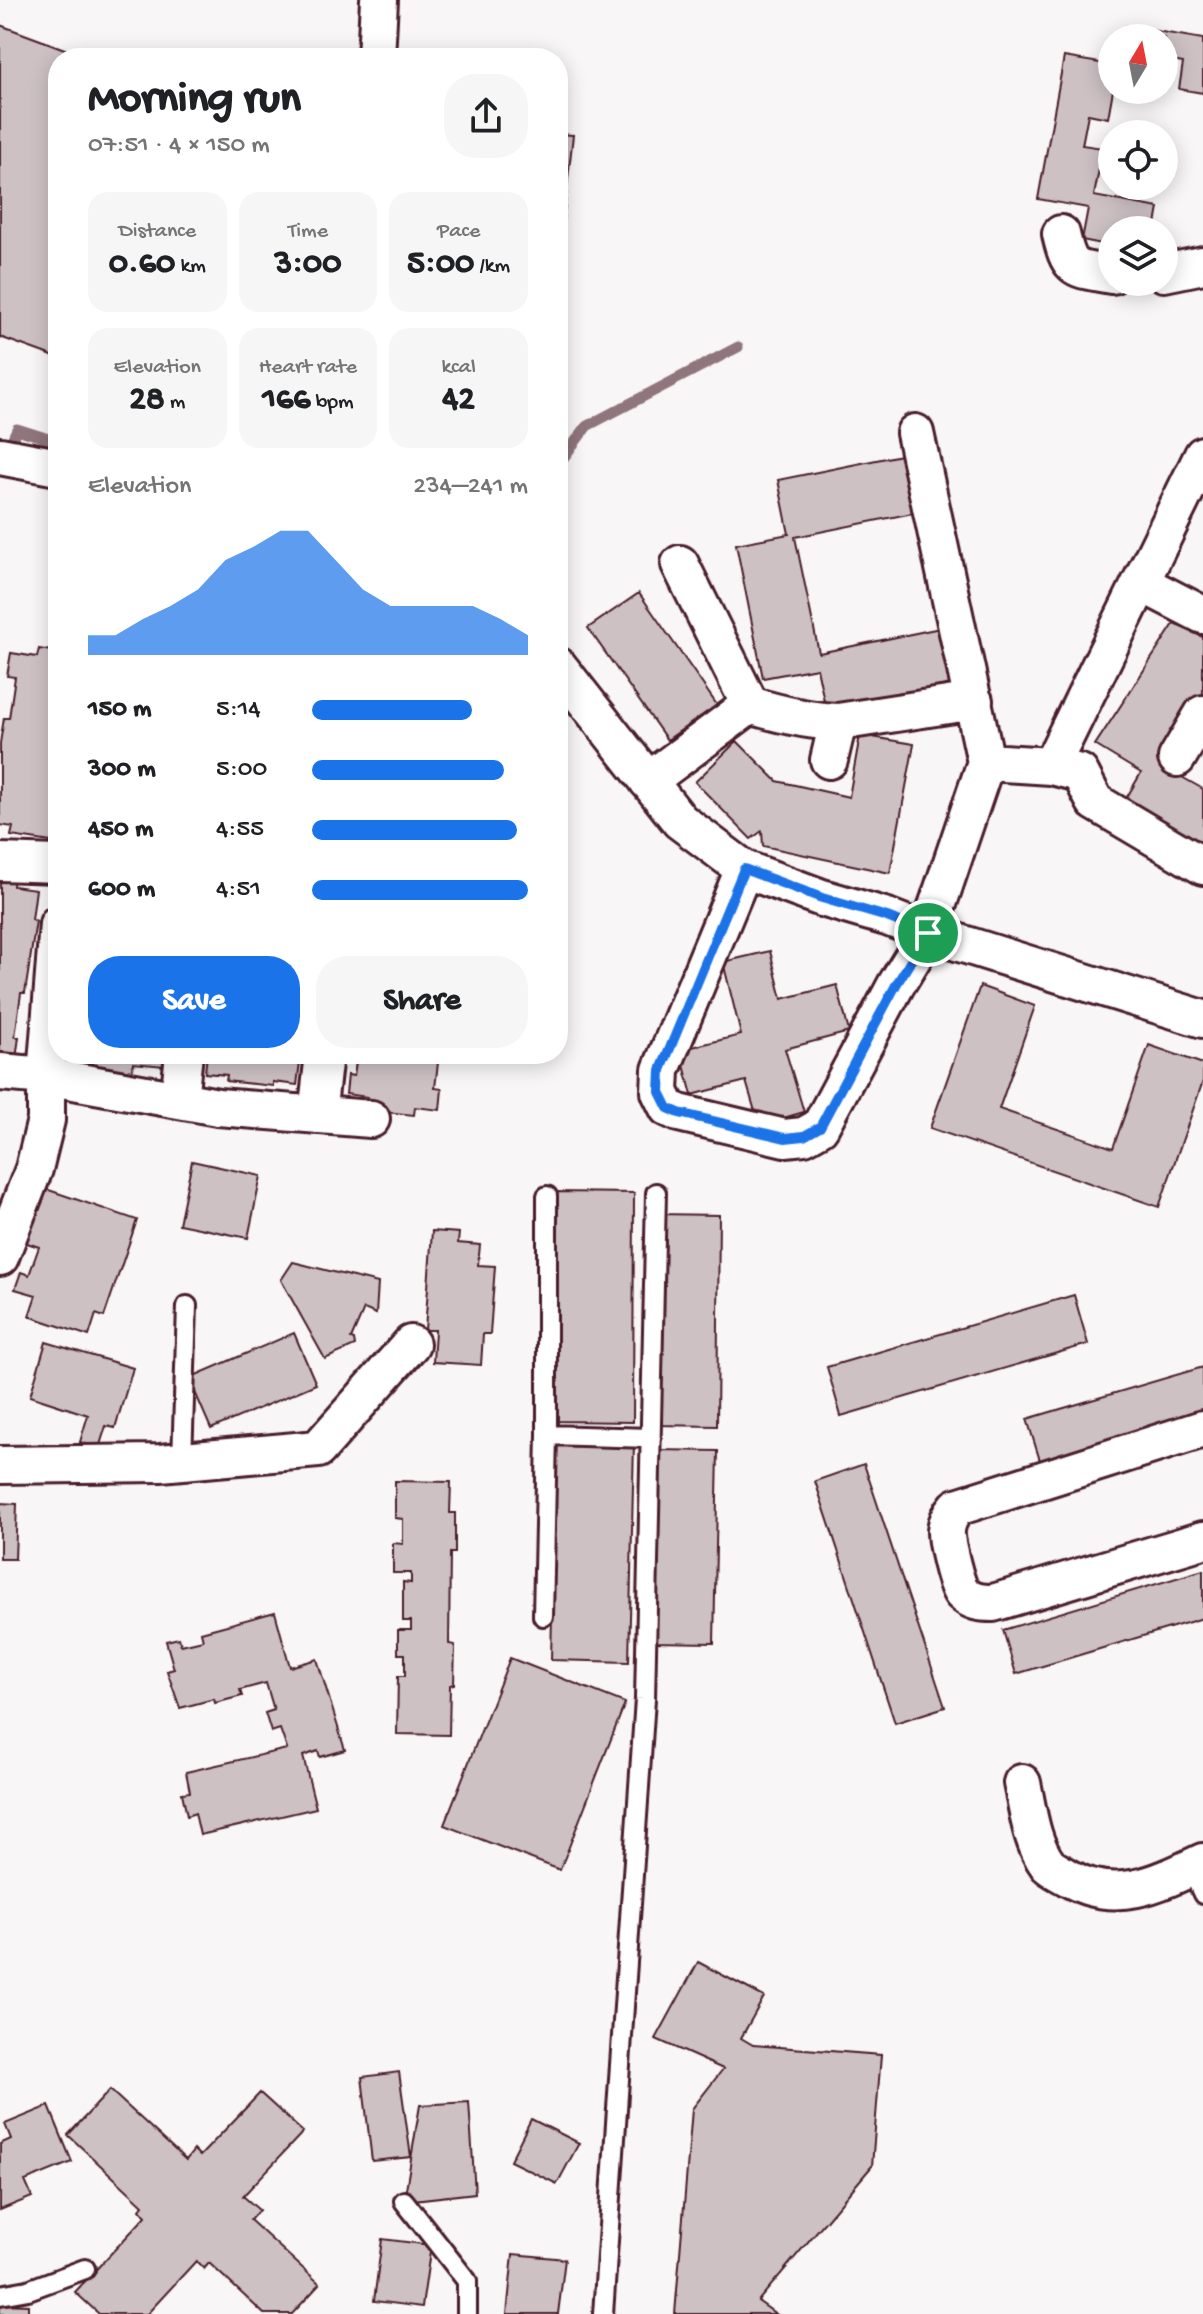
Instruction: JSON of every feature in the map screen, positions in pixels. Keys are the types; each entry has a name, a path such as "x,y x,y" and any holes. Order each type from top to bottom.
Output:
{"street":[{"path":"377,48 379,0"},
{"path":"1061,234 1067,258 1077,269 1098,273"},
{"path":"1178,270 1203,265"},
{"path":"744,869 661,1070 660,1092 668,1108 679,1113 785,1138 804,1136 820,1127 896,985 928,933 986,762 915,433"},
{"path":"1051,766 1141,583 1194,497 1203,455"},
{"path":"11,458 48,465"},
{"path":"680,564 750,705 817,722 838,722 974,701"},
{"path":"1141,583 1203,615"},
{"path":"568,679 680,821 744,869 928,933 1203,1019"},
{"path":"648,781 750,705"},
{"path":"1177,758 1203,714"},
{"path":"829,760 838,722"},
{"path":"986,762 1051,766 1080,773 1095,802 1203,866"},
{"path":"0,862 48,864"},
{"path":"0,1257 34,1169 46,1120 48,1051"},
{"path":"179,1099 183,1064"},
{"path":"317,1115 323,1064"},
{"path":"0,1072 46,1076 218,1107 371,1119"},
{"path":"0,1465 182,1461 318,1449 411,1344"},
{"path":"1203,1429 957,1507 945,1534 959,1591 980,1603 993,1603 1203,1540"},
{"path":"1022,1783 1032,1831 1049,1866 1078,1883 1118,1891 1199,1875"}],"lane":[{"path":"603,2314 645,1699 656,1193"},
{"path":"543,1616 547,1196"},
{"path":"182,1461 187,1306"},
{"path":"547,1435 651,1438"},
{"path":"404,2201 467,2281 467,2314"},
{"path":"0,2295 28,2290 85,2269"}],"building":[{"path":"0,25 62,48 48,48 48,354 0,337"},
{"path":"1178,35 1203,39 1203,93 1179,89 1183,63 1178,62"},
{"path":"1064,57 1098,63 1098,104 1110,104 1108,118 1088,114 1082,145 1098,147 1094,196 1098,200 1159,208 1158,216 1098,216 1098,243 1082,240 1088,208 1038,199"},
{"path":"568,135 573,135 568,178"},
{"path":"906,454 918,512 795,537 819,653 950,626 961,682 826,710 817,668 763,678 736,544 789,534 778,480"},
{"path":"639,593 717,705 667,740 588,628"},
{"path":"1174,624 1203,637 1203,702 1164,767 1203,789 1203,857 1120,809 1141,773 1095,745"},
{"path":"39,649 48,650 48,842 11,836 13,827 0,825 0,743 4,718 9,718 15,677 7,676 11,653 37,657"},
{"path":"860,735 914,744 890,873 763,846 762,831 751,839 695,782 737,741 777,781 849,797"},
{"path":"0,875 14,876 13,886 36,889 32,920 36,921 25,993 21,993 15,1037 19,1037 16,1059 0,1057"},
{"path":"770,951 782,999 837,985 849,1032 785,1049 804,1112 759,1125 746,1081 692,1095 680,1050 741,1035 723,962"},
{"path":"980,986 1035,1006 999,1109 1113,1148 1149,1045 1203,1064 1203,1081 1159,1207 930,1128"},
{"path":"91,1064 133,1064 132,1071"},
{"path":"206,1064 300,1064 297,1085 226,1081 227,1075 205,1073"},
{"path":"356,1064 438,1064 435,1088 442,1089 440,1110 415,1107 414,1115 366,1110 368,1097 346,1094 348,1075 354,1076"},
{"path":"192,1161 261,1176 248,1238 179,1224"},
{"path":"40,1187 137,1220 104,1317 96,1314 89,1336 29,1316 36,1295 15,1289 21,1272 29,1275 39,1247 21,1241"},
{"path":"554,1192 634,1193 633,1422 554,1421"},
{"path":"656,1214 719,1215 717,1426 654,1425"},
{"path":"432,1231 459,1233 458,1243 480,1245 478,1265 495,1266 490,1334 483,1334 481,1365 433,1362 435,1330 425,1330"},
{"path":"293,1262 378,1283 376,1314 364,1309 351,1339 355,1346 325,1359 281,1280"},
{"path":"1074,1295 1088,1344 841,1416 827,1367"},
{"path":"294,1333 316,1384 211,1429 189,1378"},
{"path":"46,1342 133,1368 115,1428 106,1426 99,1448 80,1442 88,1415 30,1396"},
{"path":"1203,1367 1203,1420 1042,1467 1027,1419"},
{"path":"556,1439 634,1441 629,1662 551,1660"},
{"path":"656,1450 718,1451 714,1643 652,1642"},
{"path":"864,1464 945,1707 895,1723 815,1481"},
{"path":"395,1481 451,1482 450,1513 455,1513 455,1553 450,1553 449,1644 455,1645 449,1735 397,1734 398,1676 405,1676 405,1654 398,1654 398,1630 411,1630 411,1621 403,1621 403,1582 411,1583 411,1573 393,1573 393,1543 403,1544 403,1519 395,1518"},
{"path":"0,1503 17,1504 15,1559 0,1559"},
{"path":"1203,1570 1203,1618 1016,1674 1003,1630"},
{"path":"275,1612 290,1667 317,1659 345,1750 320,1757 318,1751 303,1756 316,1808 200,1835 195,1813 187,1816 182,1793 190,1792 186,1772 287,1749 280,1729 271,1732 265,1713 274,1710 266,1683 240,1690 242,1696 180,1708 167,1671 174,1669 166,1641 179,1638 181,1645 203,1640 201,1632"},
{"path":"510,1658 625,1703 560,1870 444,1825"},
{"path":"698,1962 764,1997 741,2038 753,2045 881,2055 872,2166 758,2301 776,2314 675,2314 692,2109 723,2069 656,2039"},
{"path":"399,2072 411,2157 372,2161 362,2077"},
{"path":"110,2090 186,2160 194,2150 200,2156 260,2093 303,2132 243,2196 259,2210 250,2220 320,2284 292,2314 264,2314 209,2263 204,2269 196,2261 147,2314 99,2314 75,2292 146,2216 140,2209 143,2205 68,2135"},
{"path":"469,2102 475,2193 404,2201 420,2105"},
{"path":"49,2106 72,2162 25,2181 32,2197 0,2210 0,2144 11,2139 5,2124"},
{"path":"531,2119 579,2143 557,2184 510,2161"},
{"path":"382,2239 431,2245 422,2307 374,2301"},
{"path":"513,2254 565,2259 558,2314 507,2314"},
{"path":"0,2304 28,2305 28,2314 0,2314"}],"waterway":[{"path":"568,452 587,426 738,347"},
{"path":"7,451 17,429 48,439"}],"route":[{"path":"744,869 928,933 896,985 820,1127 804,1136 785,1138 668,1108 660,1092 661,1070 744,869"}]}
